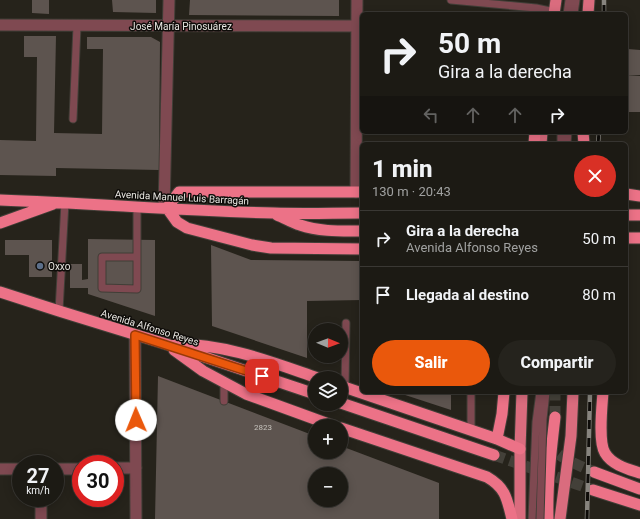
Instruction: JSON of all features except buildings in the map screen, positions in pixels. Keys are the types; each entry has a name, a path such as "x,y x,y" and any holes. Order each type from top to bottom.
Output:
{"highway":[{"path":"359,192 179,192 166,208 177,222 186,228 252,245 271,248 360,249"},
{"path":"628,194 640,196"},
{"name":"Avenida Manuel Luis Barragán","path":"0,200 274,214 360,213"},
{"path":"0,223 62,202"},
{"path":"274,214 311,228 360,232"},
{"path":"628,214 640,215"},
{"path":"628,238 640,238"},
{"name":"Avenida Alfonso Reyes","path":"0,292 59,312 166,344 308,392"},
{"path":"166,344 194,344 233,350 308,375"},
{"path":"166,344 194,365 224,383 246,394 315,419"},
{"path":"348,389 360,393"},
{"path":"363,394 496,439 520,449"},
{"path":"496,439 501,419 504,394"},
{"path":"603,394 602,445 605,453 616,463 640,473"},
{"path":"348,405 494,455"},
{"path":"548,519 547,498 554,417"},
{"path":"348,430 487,477 496,482 502,488 506,496 512,519"},
{"path":"594,472 640,489"},
{"path":"593,490 640,505"}],"main road":[{"path":"554,12 556,0"},
{"path":"588,12 589,0"},
{"path":"520,519 522,394"},
{"path":"560,519 571,436 573,394"}],"street":[{"path":"166,208 169,0"},
{"path":"357,0 360,26 359,192"},
{"name":"José María Pinosuárez","path":"0,25 360,26"},
{"path":"135,335 136,519"},
{"path":"124,468 136,468"},
{"path":"0,469 12,469"},
{"path":"41,507 41,519"}],"lane":[{"path":"451,0 536,8 550,12"},
{"path":"567,12 569,0"},
{"path":"574,12 576,0"},
{"path":"73,119 77,26"},
{"path":"59,312 62,202"},
{"path":"137,207 137,258 137,289 102,288 102,257 137,258"},
{"path":"224,383 224,401"},
{"path":"471,394 471,431"},
{"path":"532,519 536,422 540,394"},
{"path":"540,519 543,419 546,394"}],"tunnel":[{"path":"555,394 555,417"},
{"path":"542,427 548,444 554,450 561,456 594,472"},
{"path":"494,455 593,490"}],"railway":[{"path":"604,0 604,12"},
{"path":"598,142 599,134"},
{"path":"587,519 590,394"}],"place":[{"name":"Oxxo","path":"40,266"}],"route":[{"path":"136,420 135,335 262,376"}]}
